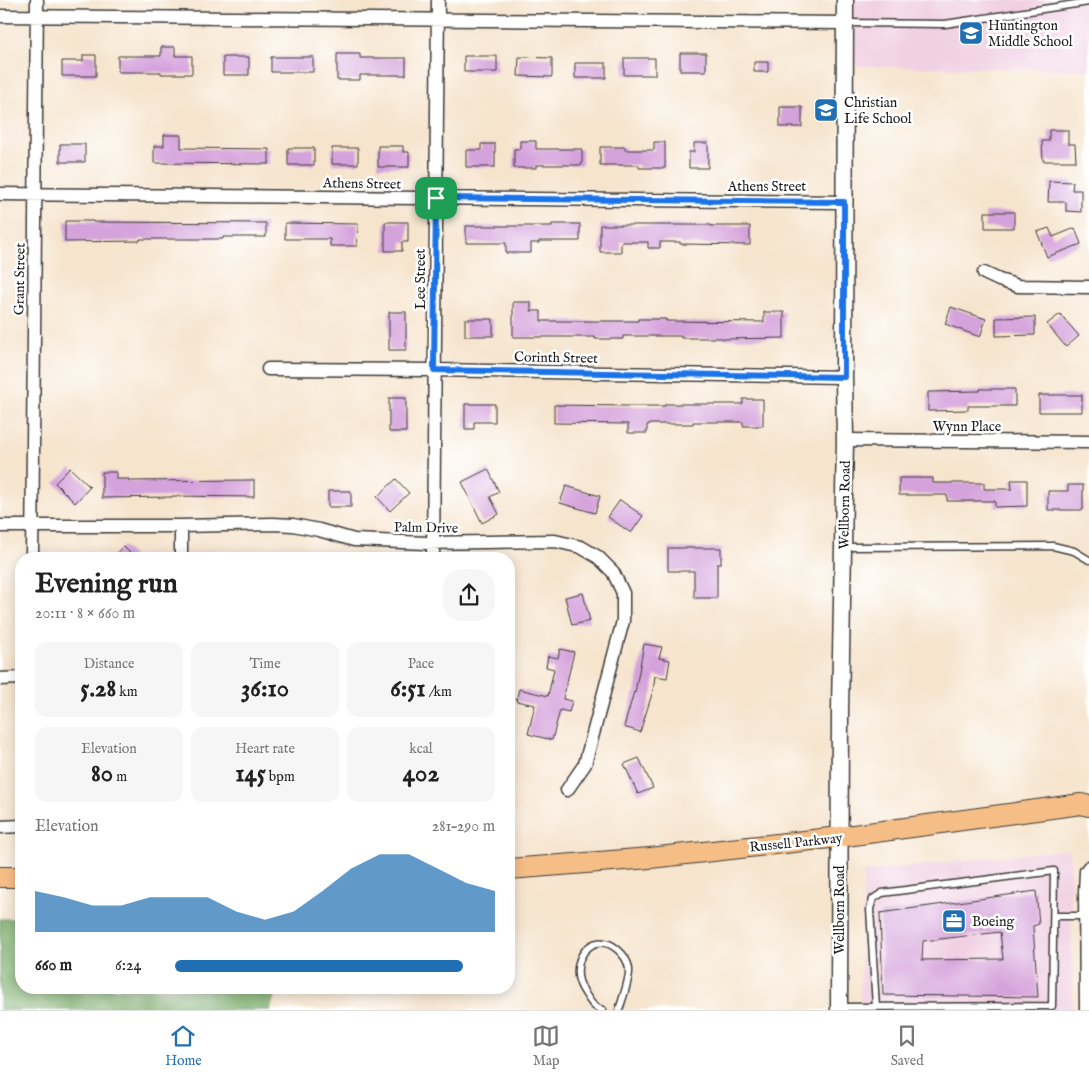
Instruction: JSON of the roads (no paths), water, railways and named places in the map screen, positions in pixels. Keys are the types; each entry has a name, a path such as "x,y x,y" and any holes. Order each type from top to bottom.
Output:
{"main road":[{"name":"Russell Parkway","path":"515,869 650,858 839,837 1086,803"},
{"path":"0,877 15,877"}],"street":[{"name":"Grant Street","path":"32,552 37,0"},
{"name":"Lee Street","path":"433,552 438,0"},
{"name":"Wellborn Road","path":"839,1008 840,700 845,440 845,0"},
{"path":"0,16 845,23"},
{"name":"Athens Street","path":"0,194 844,202"},
{"path":"984,273 1018,286 1089,287"},
{"name":"Corinth Street","path":"268,369 844,377"},
{"name":"Wynn Place","path":"845,440 1089,442"},
{"name":"Palm Drive","path":"0,526 293,524 354,540 433,543 555,540 581,547 598,557 613,572 623,593 623,621 585,764 567,790"},
{"path":"181,526 181,552"},
{"path":"0,679 15,678"},
{"path":"0,827 15,826"},
{"path":"1086,1010 1085,916 1086,872 1089,867"}],"lane":[{"path":"845,23 945,24 1089,2"},
{"path":"843,547 1053,546 1074,551 1089,560"},
{"path":"839,1008 1052,1008 1054,870 882,893 873,899 870,909 876,1007"},
{"path":"1054,916 1085,916"},
{"path":"603,1010 595,1009 578,981 577,971 579,960 584,950 601,942 612,945 621,952 627,961 629,971 619,1010"}],"place":[{"name":"Huntington Middle School","path":"971,33"},
{"name":"Christian Life School","path":"826,110"},
{"name":"Boeing","path":"954,921"}]}
